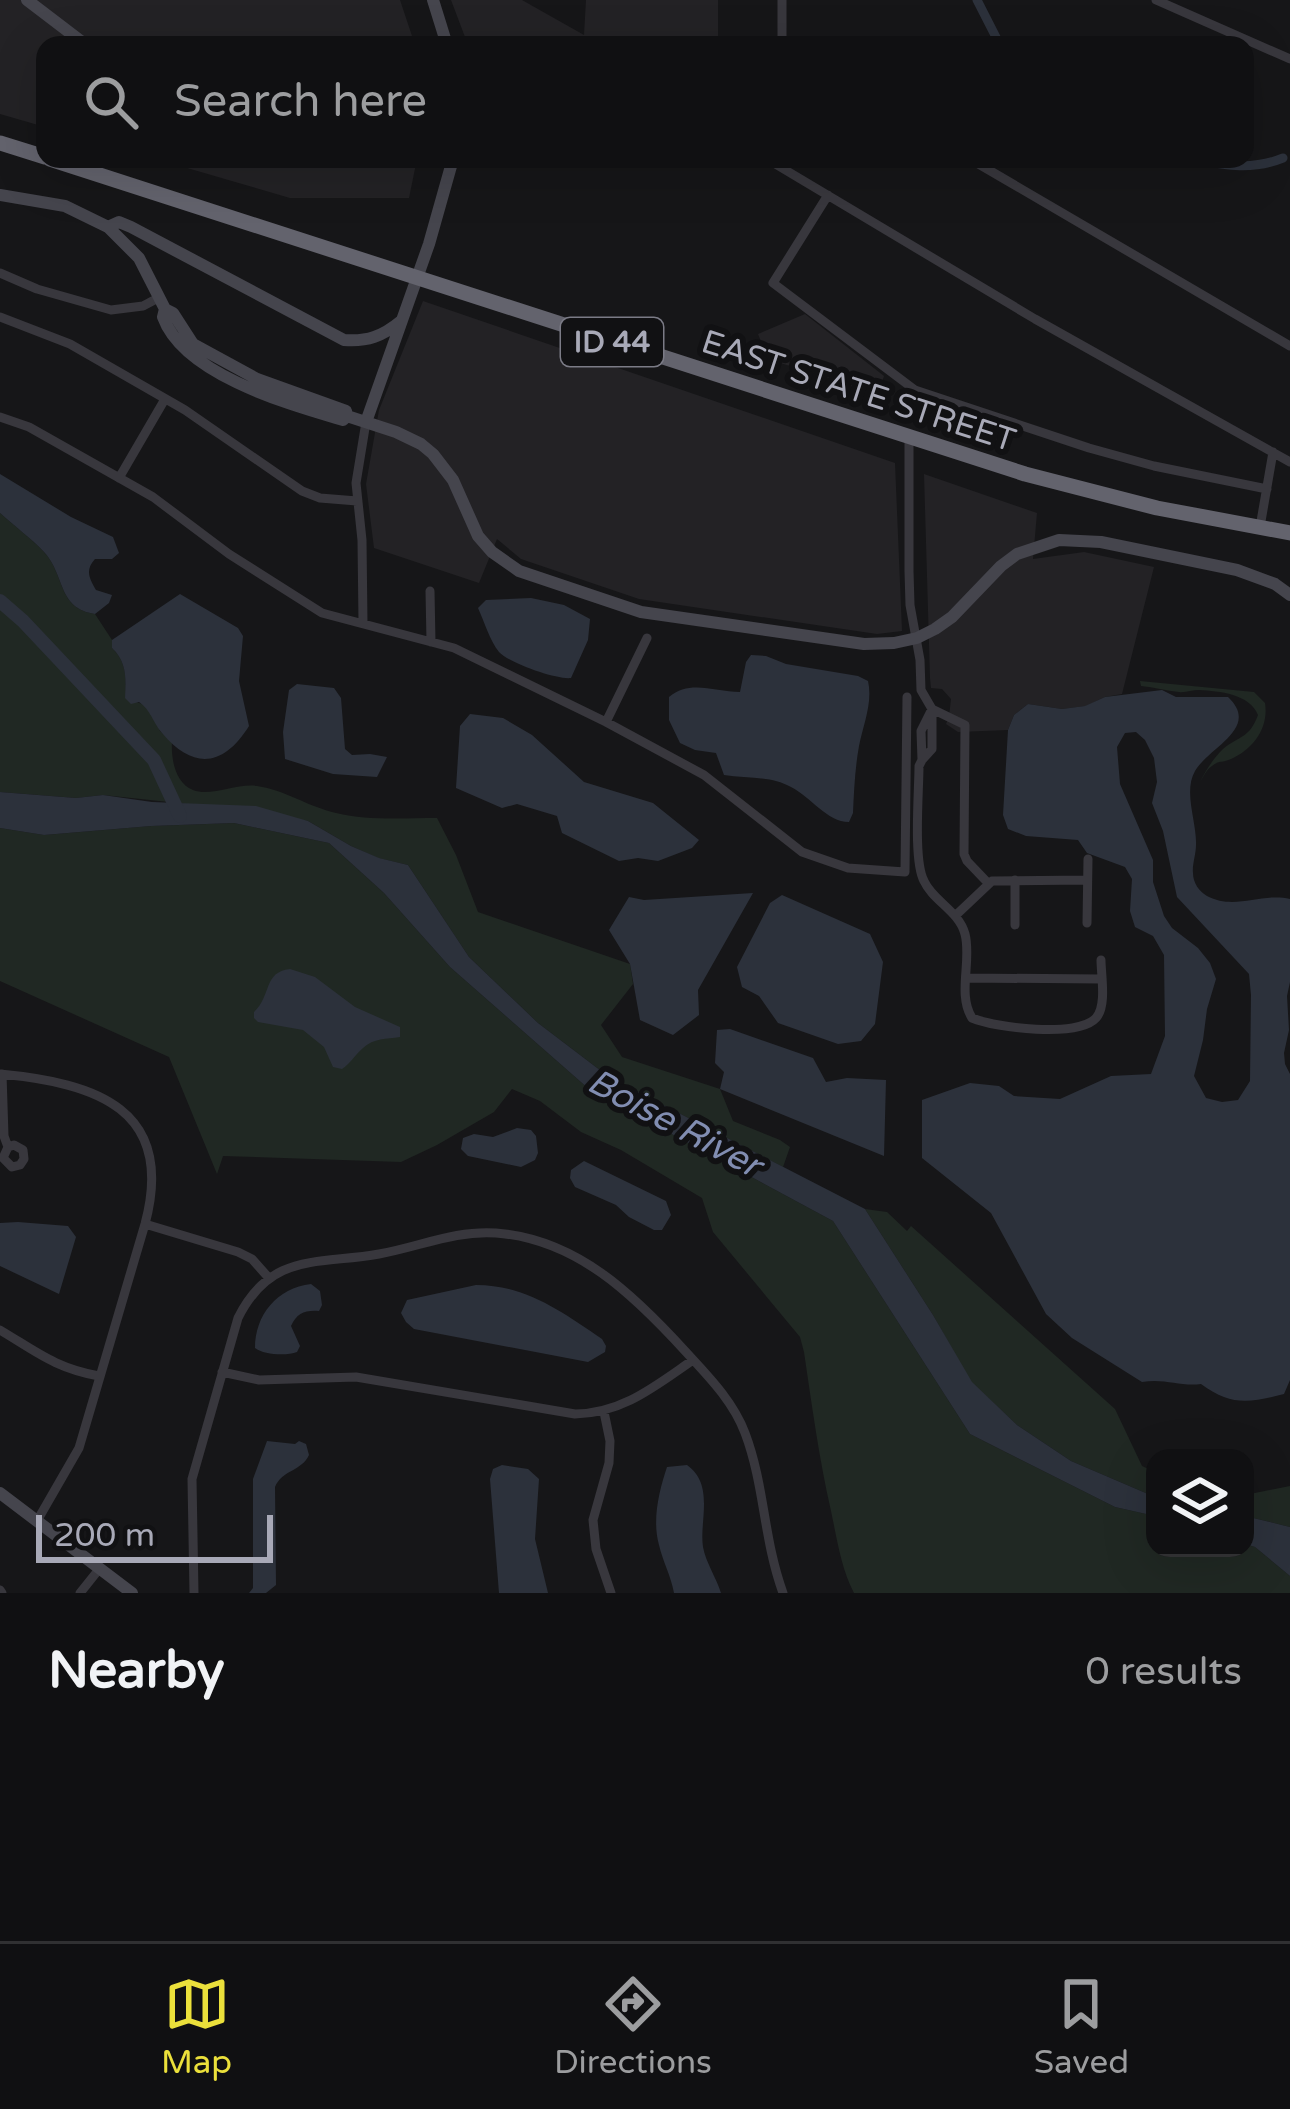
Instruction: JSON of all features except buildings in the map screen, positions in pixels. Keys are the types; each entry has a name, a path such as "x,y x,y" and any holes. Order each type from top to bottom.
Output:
{"highway":[{"name":"ID 44","path":"0,143 36,154"},
{"name":"ID 44","path":"78,168 416,278"},
{"name":"EAST STATE STREET","path":"416,278 1048,481 1290,533"}],"street":[{"path":"27,0 74,36"},
{"path":"433,0 444,36"},
{"path":"782,0 782,36"},
{"path":"1156,0 1238,36"},
{"path":"1254,43 1290,59"},
{"path":"363,623 356,483 366,422 451,168"},
{"path":"783,168 1035,319 1290,462"},
{"path":"985,168 1290,346"},
{"path":"0,195 65,206 108,227 139,258 163,303 168,331 194,357 259,393 343,420 347,416 421,444 453,480 478,536 505,563 532,577 641,612 864,644 894,643 917,638 952,617 1016,554 1059,540 1101,542 1237,570 1290,595"},
{"path":"827,195 773,283 915,390 1089,448 1267,489"},
{"path":"108,227 119,222 130,227 344,340 378,336 401,321"},
{"path":"0,273 112,310 163,303"},
{"path":"0,317 70,344 165,399 302,491 320,498 357,500"},
{"path":"119,478 165,399"},
{"path":"0,417 28,427 153,497 229,554 322,614 475,657 704,775 802,852 848,868 904,872 907,697"},
{"path":"909,437 910,604 921,690 932,709 932,748 919,766 920,869 929,890 955,916 966,937 966,1007 972,1018 1020,1029 1044,1031 1088,1023 1101,1007 1101,960"},
{"path":"1260,527 1273,452"},
{"path":"430,591 431,642"},
{"path":"606,722 647,638"},
{"path":"932,709 964,725 964,854 988,883"},
{"path":"1087,923 1088,859"},
{"path":"1016,880 1016,925"},
{"path":"955,916 988,883 1087,880"},
{"path":"965,978 1101,979"},
{"path":"8,1147 1,1074 98,1094 126,1115 152,1160 154,1187 145,1224 80,1448 38,1521"},
{"path":"145,1224 238,1252 268,1277"},
{"path":"194,1593 192,1479 238,1318 249,1297 268,1277 304,1262 381,1254 472,1233 521,1237 563,1251 642,1304 694,1360 722,1393 744,1430 759,1478 771,1561 783,1593"},
{"path":"0,1330 38,1356 99,1376"},
{"path":"222,1372 260,1380 356,1377 574,1414 604,1412 631,1401 694,1360"},
{"path":"604,1412 609,1463 593,1520 596,1549 611,1593"},
{"path":"0,1492 132,1593"},
{"path":"80,1593 100,1568"}],"shaded area":[{"path":"0,0 400,0 412,36 36,36 36,124 0,114"},
{"path":"451,0 522,0 584,35 586,0 718,0 718,36 465,36"},
{"path":"187,168 415,168 409,198 290,198"},
{"path":"423,301 895,463 902,631 877,634 639,599 521,559 497,539 479,583 374,548 366,484 379,410"},
{"path":"805,314 884,376 878,394 768,359 758,334"},
{"path":"924,474 1037,513 1033,559 1084,552 1154,567 1122,694 1062,709 1028,704 1014,715 1008,730 958,732 946,724 951,699 942,689 931,688 930,678"},
{"path":"0,513 44,552 74,605 95,614 123,665 126,698 147,706 172,742 175,770 187,787 208,792 257,786 348,816 437,818 478,912 630,964 633,984 601,1025 622,1057 720,1089 733,1121 790,1147 783,1167 609,1077 538,1023 469,957 408,865 378,858 308,821 103,795 76,798 0,792"},
{"path":"1140,681 1254,692 1265,703 1262,729 1246,750 1215,764 1200,782 1210,765 1223,749 1251,728 1258,715 1254,708 1224,693 1174,691 1141,686"},
{"path":"234,823 329,843 384,893 450,967 590,1090 833,1221 970,1434 1115,1507 1146,1514 1146,1557 1254,1557 1254,1547 1290,1576 1290,1593 854,1593 837,1543 800,1337 713,1232 702,1198 512,1089 494,1112 401,1162 223,1156 217,1174 169,1057 0,981 0,828 44,835"},
{"path":"865,1209 887,1212 907,1231 911,1226 1115,1409 1146,1468 1146,1493 1071,1461 1017,1425 971,1382"},
{"path":"1290,1486 1290,1527 1254,1518 1254,1493"}],"water":[{"path":"0,474 113,537 119,553 112,559 95,559 89,570 96,590 112,595 95,614 74,605 44,552 0,513"},
{"path":"180,594 238,628 243,636 239,681 249,726 229,749 208,759 186,754 159,729 143,705 125,698 123,665 112,648 112,640"},
{"path":"531,598 564,605 590,619 588,640 571,678 522,666 504,656 478,608 486,600"},
{"path":"751,655 868,681 849,822 833,818 783,783 724,775 716,753 680,743 669,720 669,697 694,688 740,692"},
{"path":"297,684 334,688 341,698 345,749 352,755 387,757 377,777 333,774 285,759 289,690"},
{"path":"1162,690 1176,697 1228,697 1237,708 1236,728 1192,779 1194,880 1204,894 1217,900 1290,899 1289,1030 1284,1053 1290,1074 1290,1380 1284,1394 1241,1401 1201,1384 1142,1382 1072,1338 1046,1314 991,1213 922,1158 922,1100 970,1083 999,1086 1014,1096 1060,1099 1111,1076 1151,1074 1165,1036 1164,955 1153,936 1135,927 1130,911 1132,879 1125,867 1087,853 1078,840 1026,836 1008,829 1003,815 1008,730 1014,715 1028,704 1062,709 1105,697","holes":["1136,732 1154,758 1157,782 1152,803 1177,897 1249,974 1250,1081 1238,1100 1206,1098 1194,1076 1216,979 1198,948 1164,916 1153,882 1153,860 1120,784 1117,747 1125,733"]},
{"path":"470,714 503,718 532,735 584,782 653,803 699,840 692,848 658,861 619,861 562,833 557,816 517,804 502,808 456,788 460,726"},
{"name":"Boise River","path":"0,792 256,806 308,821 351,846 408,865 469,957 538,1023 609,1077 865,1209 972,1382 1017,1425 1071,1461 1146,1493 1146,1514 1115,1507 970,1434 833,1221 590,1090 450,967 384,893 329,843 234,823 44,835 0,828"},
{"path":"753,893 698,990 699,1015 673,1035 640,1020 630,964 609,930 629,897"},
{"path":"782,895 870,934 883,962 875,1024 861,1041 838,1044 778,1023 759,996 742,987 737,967 770,903"},
{"path":"290,969 315,977 355,1007 400,1027 400,1037 371,1042 342,1069 333,1067 324,1047 303,1030 258,1022 254,1012 271,979"},
{"path":"730,1029 813,1058 826,1082 886,1080 884,1156 720,1089 724,1072 715,1063 717,1030"},
{"path":"517,1128 531,1130 538,1153 521,1167 468,1156 461,1149 463,1138 474,1134 493,1137"},
{"path":"584,1161 666,1201 671,1215 662,1230 575,1187 571,1170"},
{"path":"0,1223 68,1226 76,1237 59,1294 0,1266"},
{"path":"311,1284 320,1291 322,1305 319,1311 299,1315 291,1326 300,1346 297,1352 276,1354 255,1348 259,1325 270,1305 288,1291"},
{"path":"476,1285 511,1290 543,1302 602,1339 605,1352 588,1362 414,1329 401,1313 407,1300"},
{"path":"267,1441 299,1441 306,1444 309,1455 275,1487 276,1585 266,1593 249,1593 253,1588 253,1479"},
{"path":"502,1465 528,1469 539,1479 535,1539 548,1593 499,1593 490,1479 493,1469"},
{"path":"687,1465 701,1483 703,1547 721,1593 674,1593 659,1545 657,1506 667,1467"},
{"path":"1254,1518 1290,1527 1290,1576 1255,1547"}],"waterway":[{"path":"977,0 995,36"},
{"path":"1254,165 1283,158"},
{"path":"0,601 154,760 180,816"}]}
